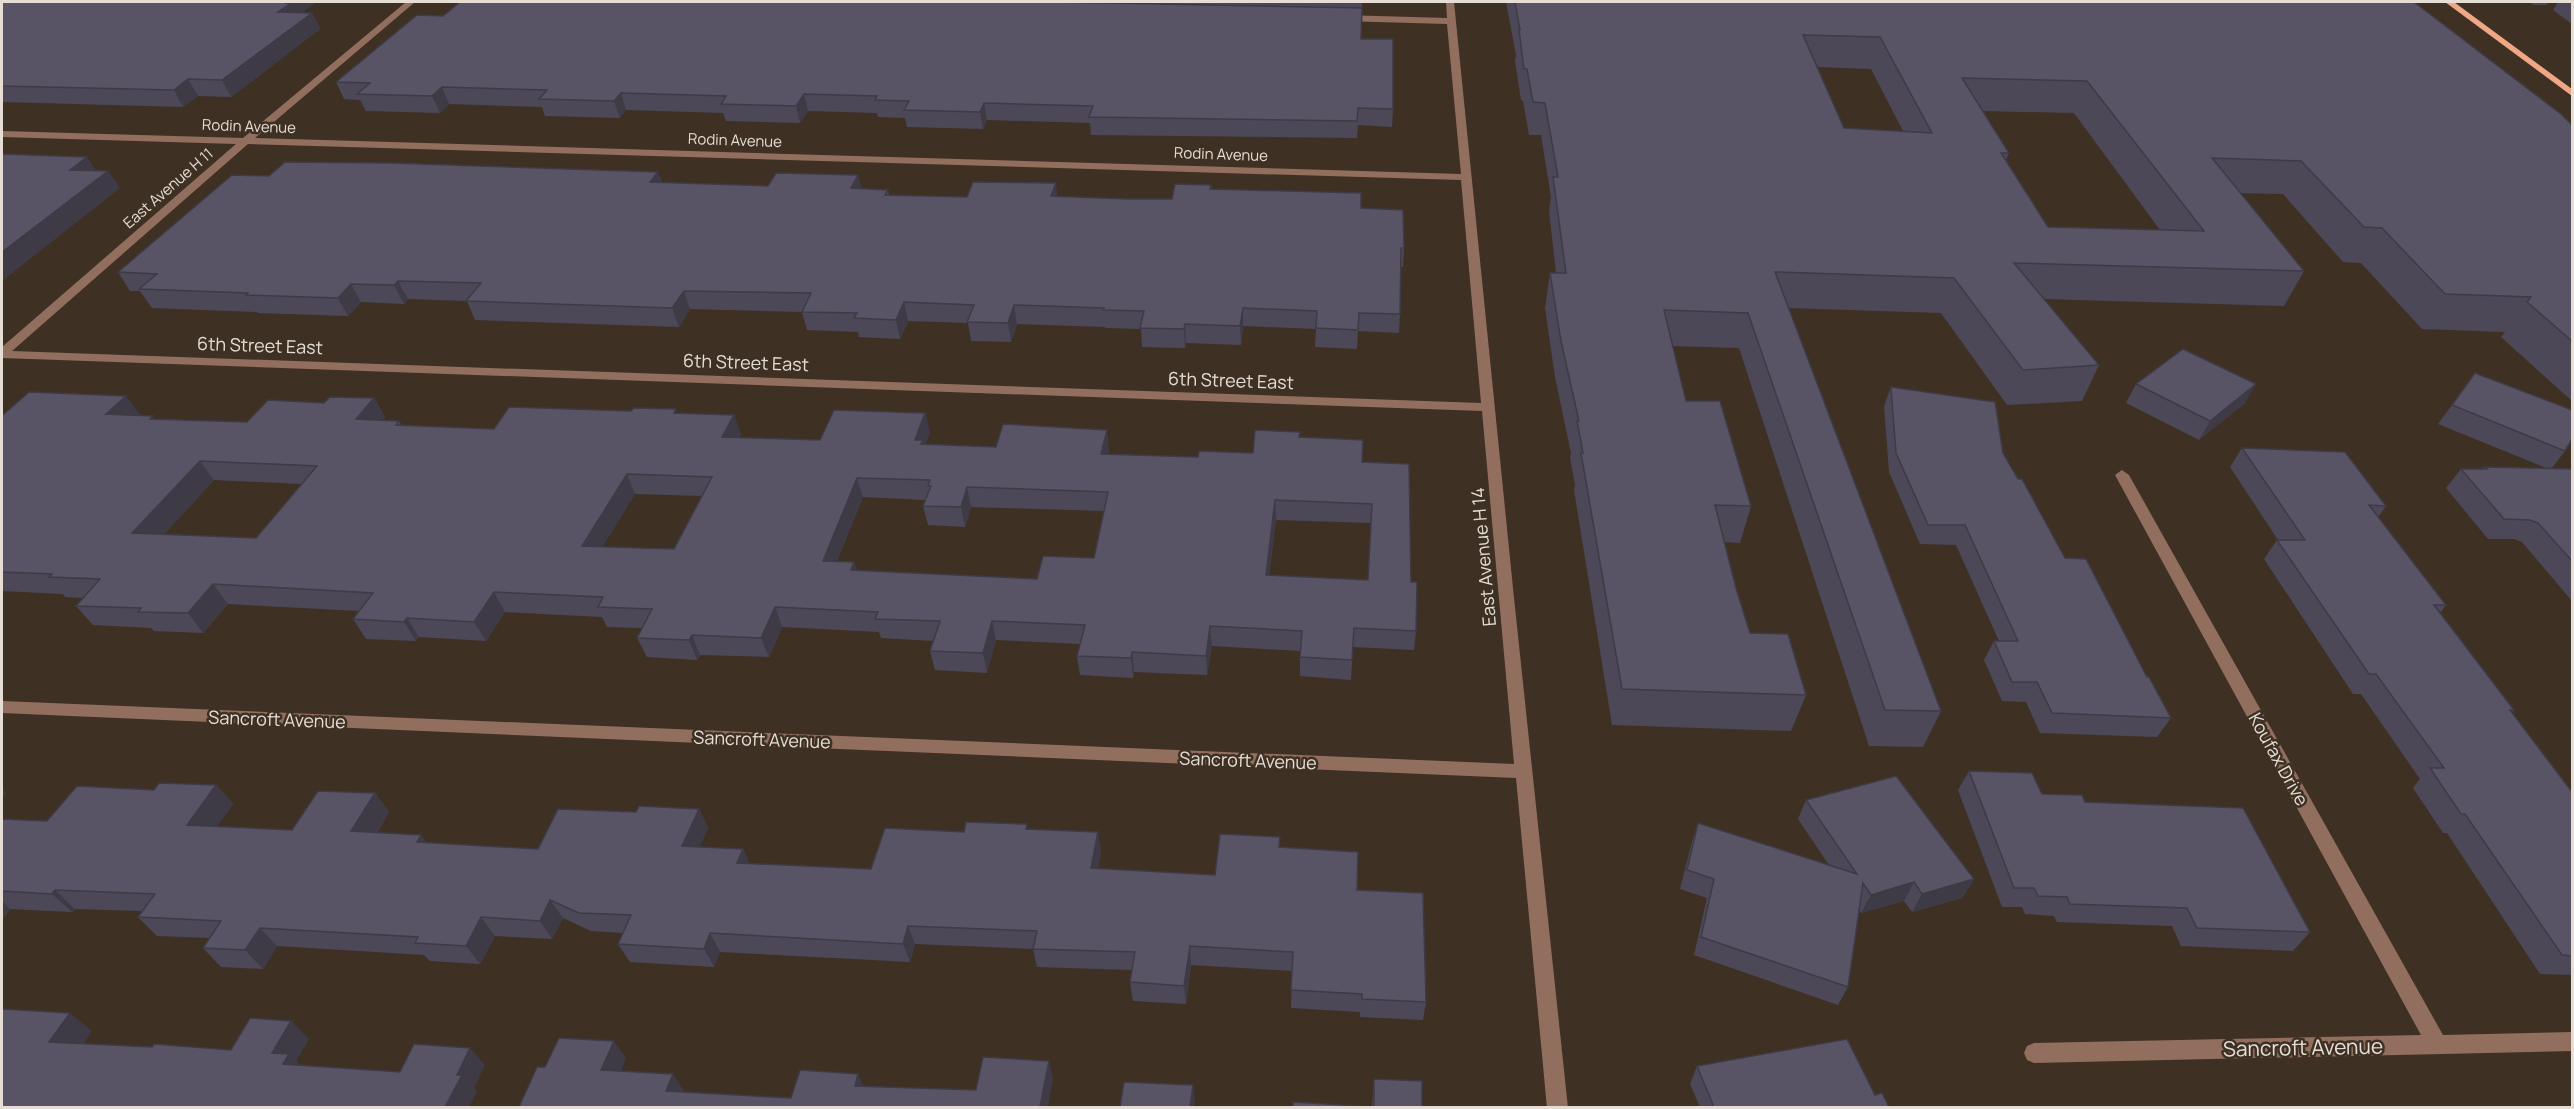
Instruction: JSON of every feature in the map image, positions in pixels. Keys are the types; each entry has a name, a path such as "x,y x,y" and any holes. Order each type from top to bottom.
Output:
{"main road":[{"path":"2449,2 2572,93"}],"street":[{"name":"East Avenue H 11","path":"2,353 246,141 411,2"},
{"name":"East Avenue H 14","path":"1450,2 1523,771 1558,1107"},
{"path":"1333,18 1452,21"},
{"name":"Rodin Avenue","path":"2,134 1467,177"},
{"name":"6th Street East","path":"2,353 1488,407"},
{"name":"Koufax Drive","path":"2122,475 2436,1043"},
{"name":"Sancroft Avenue","path":"2,707 1523,771"},
{"name":"Sancroft Avenue","path":"2034,1053 2572,1041"}],"building":[{"path":"2,2 287,2 285,3 291,3 278,12 312,13 222,80 188,79 174,90 2,86"},
{"path":"460,2 1055,2 1362,8 1361,39 1393,39 1393,109 1358,108 1357,121 1089,117 1093,106 984,103 980,112 904,110 909,101 875,100 877,96 804,94 796,106 721,104 726,96 621,93 614,101 539,99 547,90 442,87 432,96 357,94 370,83 336,82 417,15 443,16"},
{"path":"1515,2 2414,2 2561,114 2572,125 2572,341 2527,302 2531,297 2445,294 2382,228 2364,227 2301,161 2212,158 2304,271 2014,263 2099,365 2023,370 1954,278 1775,272 1941,711 1885,710 1748,313 1664,310 1686,401 1720,401 1751,506 1715,505 1750,633 1788,634 1806,695 1622,689 1581,453 1583,453 1577,421 1579,421 1561,341 1550,273 1566,273 1553,177 1558,177 1545,103 1533,102 1527,69 1524,69","holes":["1803,35 1880,37 1932,133 1844,128","1962,78 2087,81 2204,231 2048,227 2001,153 2009,153"]},
{"path":"2,154 87,157 70,170 108,171 2,252"},
{"path":"285,162 391,163 658,172 650,182 768,186 776,173 858,175 851,188 888,190 885,195 967,197 973,182 1056,183 1051,196 1128,199 1172,199 1175,184 1211,185 1210,189 1361,193 1361,208 1403,210 1404,248 1401,248 1400,314 1359,313 1358,330 1316,328 1317,311 1243,308 1240,326 1185,324 1184,329 1140,328 1144,311 1103,310 1104,308 1014,305 1008,323 967,322 974,305 904,302 896,320 854,318 857,313 802,312 811,293 684,291 672,308 466,301 481,283 398,281 394,285 351,284 338,298 139,289 157,274 118,272 232,175 269,176"},
{"path":"2183,349 2256,384 2210,421 2136,384"},
{"path":"2475,373 2572,410 2572,439 2565,451 2452,405"},
{"path":"1891,387 1995,402 2003,453 2018,479 2022,479 2065,558 2086,559 2147,677 2171,718 2052,713 2037,682 2012,682 1994,641 2018,641 1965,525 1928,525 1896,453"},
{"path":"29,392 126,396 106,414 153,416 150,419 247,422 268,400 324,403 330,397 374,398 356,419 399,421 396,425 494,429 509,407 631,411 634,408 676,409 674,413 734,415 722,437 820,440 834,410 925,413 915,440 923,440 921,444 996,447 1003,424 1107,430 1101,454 1198,457 1199,451 1253,453 1255,430 1300,432 1299,437 1363,440 1362,462 1409,464 1411,582 1417,582 1416,631 1354,628 1352,660 1300,657 1302,631 1210,626 1206,656 1132,652 1131,658 1077,656 1085,625 992,621 983,653 930,651 940,621 875,619 878,612 775,607 761,638 692,635 689,640 637,638 652,609 598,607 603,597 494,592 474,622 407,618 404,622 353,619 373,593 213,584 188,613 138,612 141,608 76,606 100,579 2,572 2,414","holes":["200,461 317,466 256,538 132,533","627,474 712,477 674,549 582,546","857,478 930,480 928,486 931,486 923,506 961,507 967,487 1108,492 1094,558 1043,556 1037,579 851,570 854,562 823,561","1275,500 1372,504 1368,580 1266,575"]},
{"path":"2242,448 2345,452 2386,506 2369,505 2446,605 2434,605 2514,710 2510,710 2572,792 2572,956 2562,955 2465,814 2461,814 2430,768 2444,768 2376,674 2369,674 2277,540 2305,540"},
{"path":"2484,467 2572,469 2572,561 2538,523 2530,520 2504,519 2461,469 2487,469"},
{"path":"1969,771 2032,773 2042,794 2082,795 2085,802 2243,808 2310,932 2197,928 2187,908 2070,904 2067,897 2038,896 2034,888 2014,888"},
{"path":"1896,776 1974,879 1922,894 1914,882 1871,895 1863,883 1848,987 1701,937 1714,879 1687,870 1698,823 1857,874 1806,800"},
{"path":"159,783 216,785 187,825 292,830 318,791 375,793 351,831 421,835 417,842 538,849 558,809 636,812 639,806 699,809 682,846 743,849 737,863 871,869 885,828 964,832 966,822 1027,824 1026,829 1098,832 1091,868 1215,875 1220,834 1280,837 1279,847 1358,852 1357,890 1423,893 1426,1002 1362,999 1362,994 1291,990 1293,952 1190,946 1184,986 1130,982 1135,952 1033,949 1037,931 908,926 903,944 710,933 704,949 618,944 631,915 579,913 550,900 540,921 481,917 466,946 415,943 418,937 260,928 245,950 203,948 221,921 138,917 155,894 55,890 52,894 2,891 2,819 47,821 77,786 154,790"},
{"path":"2,1009 70,1013 49,1042 152,1047 154,1044 231,1050 250,1018 291,1021 272,1053 289,1054 283,1064 400,1072 414,1044 470,1048 457,1075 462,1075 445,1107 2,1107"},
{"path":"559,1038 614,1041 601,1070 673,1074 666,1091 791,1098 800,1070 858,1074 855,1086 976,1090 983,1057 1049,1061 1040,1107 519,1107 537,1067 545,1067"},
{"path":"1847,1039 1875,1095 1882,1093 1889,1107 1714,1107 1697,1066"},
{"path":"1374,1079 1422,1081 1422,1107 1374,1107"},
{"path":"1124,1082 1193,1085 1190,1107 1120,1107"},
{"path":"1293,1102 1374,1107 1293,1107"}]}
